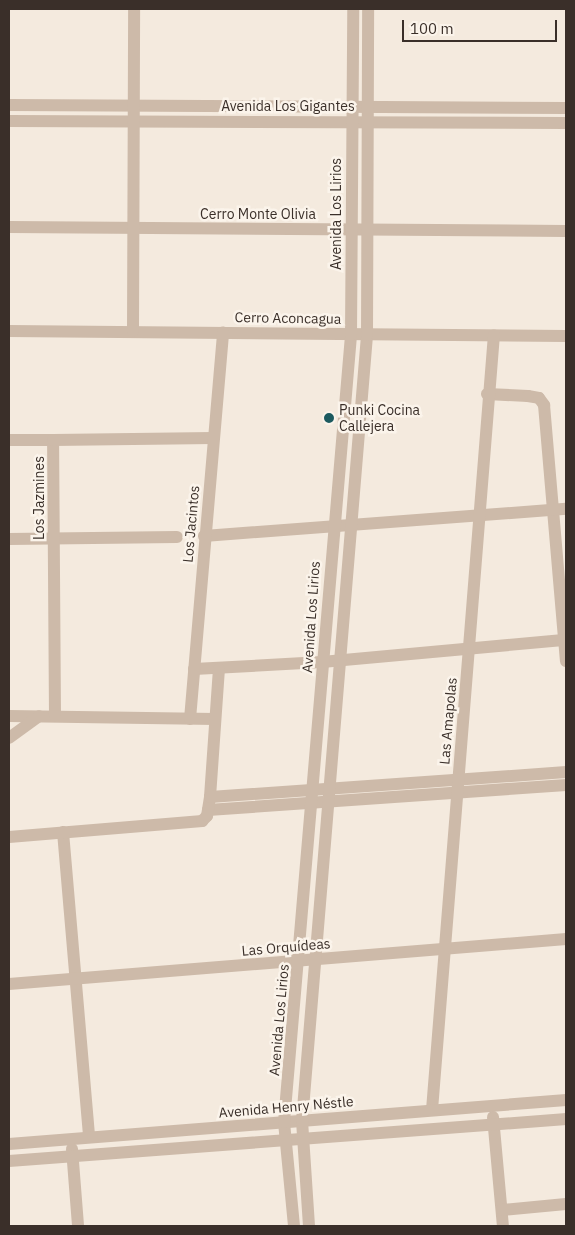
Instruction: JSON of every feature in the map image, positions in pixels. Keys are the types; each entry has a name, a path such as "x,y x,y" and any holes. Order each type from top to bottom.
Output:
{"street":[{"path":"133,331 132,105 134,9"},
{"name":"Avenida Los Lirios","path":"294,1226 284,1140 284,1122 313,803 333,526 351,335 353,9"},
{"path":"310,1226 301,1138 302,1121 318,959 342,658 350,525 367,334 368,9"},
{"name":"Avenida Los Gigantes","path":"9,105 566,108"},
{"name":"Avenida Los Gigantes","path":"9,122 566,123"},
{"name":"Cerro Monte Olivia","path":"9,227 566,231"},
{"name":"Cerro Aconcagua","path":"9,331 566,336"},
{"name":"Los Jacintos","path":"190,719 204,536 223,332"},
{"name":"Las Amapolas","path":"432,1110 470,648 487,394 494,335"},
{"path":"487,394 539,398 544,405 566,661"},
{"name":"Los Jazmines","path":"55,716 53,440 213,438"},
{"path":"9,440 53,440"},
{"path":"204,536 566,509"},
{"path":"9,540 177,537"},
{"path":"194,669 322,662 342,658 565,640"},
{"path":"9,837 202,821 208,810 210,797 219,669"},
{"path":"9,716 215,719"},
{"path":"9,738 39,716"},
{"path":"208,810 313,803 330,795 458,780 566,772"},
{"path":"210,797 314,790 330,795 457,793 566,785"},
{"path":"63,832 90,1137"},
{"name":"Las Orquídeas","path":"9,984 299,961 446,946 566,939"},
{"name":"Avenida Henry Néstle","path":"9,1144 566,1100"},
{"path":"493,1106 503,1226"},
{"path":"9,1161 566,1119"},
{"path":"71,1139 78,1226"},
{"path":"502,1210 566,1204"}],"place":[{"name":"Punki Cocina Callejera","path":"329,418"}]}
